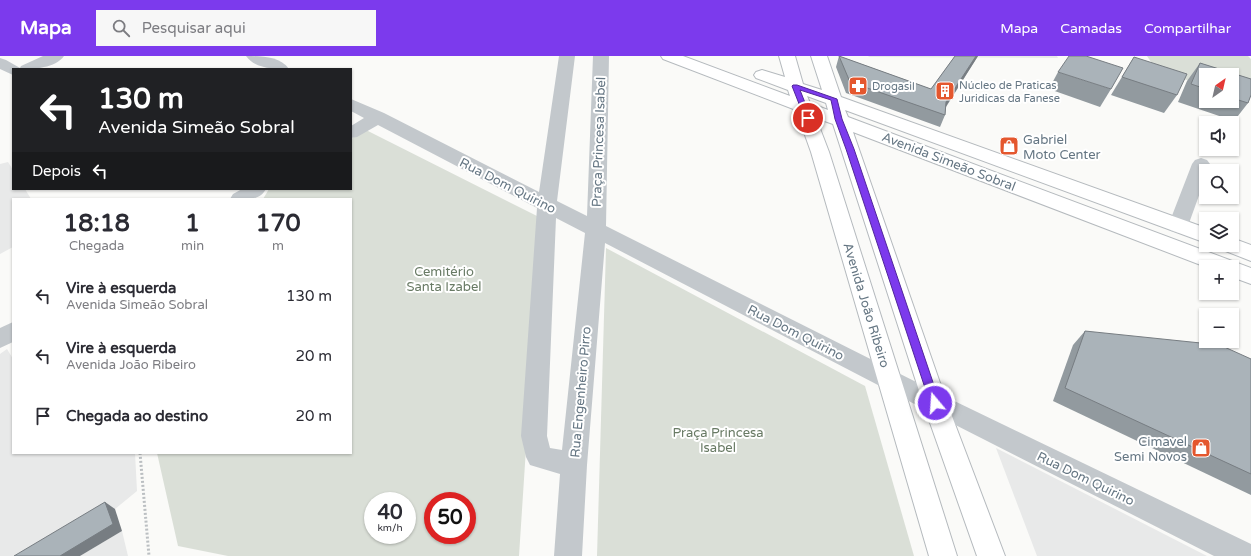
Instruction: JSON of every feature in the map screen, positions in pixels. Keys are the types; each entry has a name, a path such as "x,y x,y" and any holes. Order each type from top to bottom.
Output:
{"main road":[{"name":"Avenida Simeão Sobral","path":"669,56 1209,260"},
{"name":"Avenida João Ribeiro","path":"787,56 795,86 804,106 820,152 943,556"},
{"path":"819,56 935,403 991,556"},
{"name":"Avenida Simeão Sobral","path":"746,68 1199,234"},
{"path":"1239,248 1251,253"},
{"path":"1239,272 1251,276"}],"street":[{"path":"29,68 56,56"},
{"path":"254,56 279,68"},
{"path":"567,56 547,205 534,436 539,457 574,465"},
{"name":"Praça Princesa Isabel","path":"596,228 601,56"},
{"path":"0,63 12,69"},
{"path":"0,81 12,75"},
{"name":"Rua Dom Quirino","path":"352,105 547,205 596,228 935,403 1244,556"},
{"path":"352,133 378,118"},
{"path":"1178,226 1199,169"},
{"path":"229,190 249,195"},
{"name":"Rua Engenheiro Pirro","path":"568,556 574,465 596,228"},
{"path":"0,339 12,332"}],"path":[{"path":"140,454 149,556"}],"shaded area":[{"path":"868,56 1057,56 1058,58 869,57"},
{"path":"8,162 12,168 12,190 26,190 30,198 12,198 12,248 0,254 0,164"},
{"path":"7,349 12,357 12,454 135,454 137,491 115,509 35,556 0,556 0,354"},
{"path":"996,448 1207,556 1037,556"},
{"path":"122,531 128,556 80,556"}],"green space":[{"path":"1147,56 1248,56 1251,59 1251,86 1239,79 1239,68 1199,68 1199,81 1161,77"},
{"name":"Cemitério Santa Izabel","path":"366,130 541,218 519,556 228,556 178,546 157,454 352,454 352,198 264,198 268,190 352,190 352,138"},
{"name":"Praça Princesa Isabel","path":"606,248 865,386 914,556 597,556"}],"building":[{"path":"839,56 931,89 955,56 976,56 946,102 945,115 850,82"},
{"path":"1069,56 1086,56 1123,68 1111,89 1058,72"},
{"path":"1134,57 1187,74 1177,95 1122,77"},
{"path":"1200,63 1216,68 1199,68 1199,87 1191,84"},
{"path":"1239,75 1251,79 1251,95 1248,103 1239,100"},
{"name":"Cimavel Semi Novos","path":"1085,331 1199,343 1199,348 1227,348 1251,359 1251,474 1065,388"},
{"path":"105,502 113,524 60,556 14,556"}],"place":[{"name":"Drogasil","path":"858,86"},
{"name":"Núcleo de Praticas Juridicas da Fanese","path":"945,91"},
{"name":"Gabriel Moto Center","path":"1009,146"},
{"name":"Cimavel Semi Novos","path":"1201,448"}],"route":[{"path":"808,118 795,86 834,99 839,119 935,403"}]}
